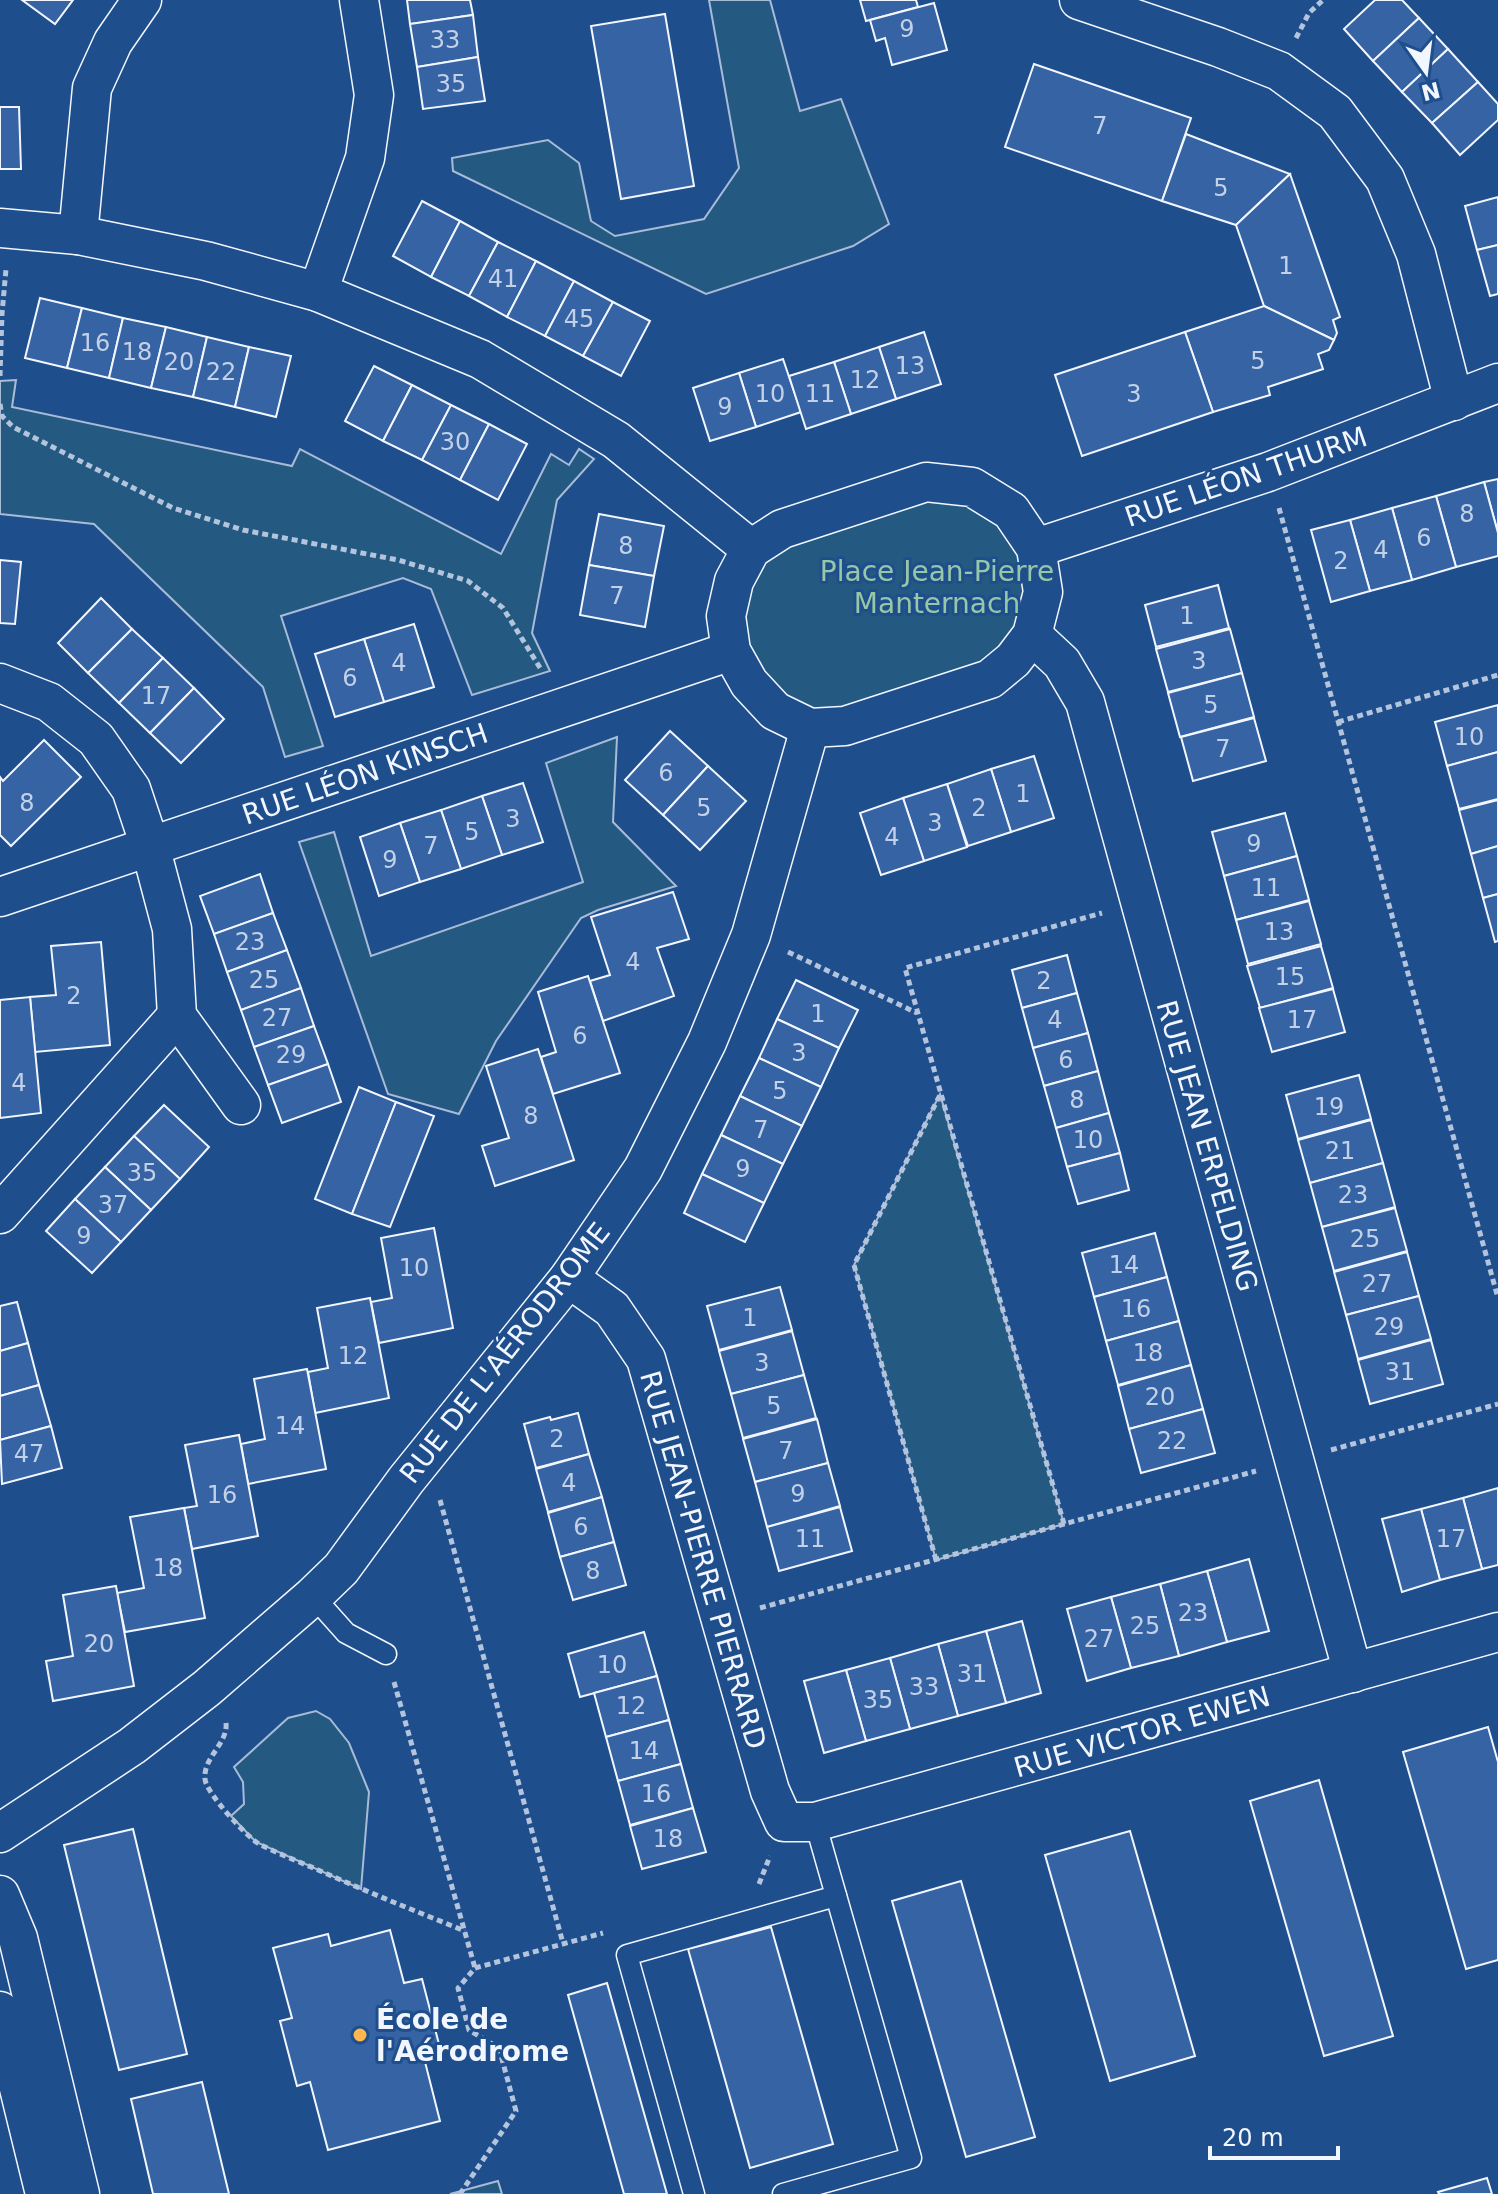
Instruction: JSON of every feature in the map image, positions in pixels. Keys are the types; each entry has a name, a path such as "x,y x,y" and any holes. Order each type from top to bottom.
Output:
{"street":[{"path":"78,235 92,88 113,42 142,0"},
{"path":"318,292 365,158 374,95 359,0"},
{"path":"1079,0 1279,71 1335,112 1385,179 1416,254 1454,401"},
{"path":"5,229 78,235 206,261 318,292 480,359 616,440 751,549"},
{"name":"RUE LÉON THURM","path":"1036,548 1268,472 1498,383"},
{"path":"926,482 972,487 1011,511 1036,548 1043,592 1032,635 1013,660 990,679 845,726 810,728 775,711 749,683 731,651 726,616 734,581 751,549 782,529 926,482"},
{"name":"RUE JEAN ERPELDING","path":"1032,635 1062,663 1085,702 1353,1673"},
{"name":"RUE LÉON KINSCH","path":"0,897 731,651"},
{"path":"0,683 49,702 96,739 131,789 172,929 177,1016 241,1105"},
{"name":"RUE DE L'AÉRODROME","path":"0,1833 132,1746 207,1688 341,1569 406,1480 569,1278 643,1169 707,1042 751,935 810,728"},
{"path":"0,1214 177,1016"},
{"name":"RUE JEAN-PIERRE PIERRARD","path":"569,1278 612,1309 646,1359 770,1791 800,1822"},
{"name":"RUE VICTOR EWEN","path":"800,1822 1498,1632"},
{"path":"0,1895 18,1938 80,2194"},
{"path":"0,2011 45,2194"}],"lane":[{"path":"313,1596 346,1633 386,1654"},
{"path":"783,2194 911,2158 836,1896 800,1822"},
{"path":"694,2194 627,1955 836,1896"}],"path":[{"path":"0,376 5,229"},
{"path":"0,404 2,416 13,427 173,508 243,530 398,560 468,581 503,608 538,662 558,709"},
{"path":"1268,472 1498,1298"},
{"path":"1338,722 1498,675"},
{"path":"1064,1524 905,968 1139,903"},
{"path":"751,935 917,1013"},
{"path":"936,1560 854,1265 940,1094"},
{"path":"721,1619 1498,1404"},
{"path":"432,1449 454,1467 437,1488 563,1943"},
{"path":"386,1654 475,1968"},
{"path":"207,1688 224,1711 227,1728 206,1767 204,1780 209,1793 256,1842 465,1931"},
{"path":"756,1891 800,1822"},
{"path":"460,2194 516,2111 499,2048 469,2030 458,1988 475,1968 608,1931"}],"green space":[{"path":"709,0 770,0 800,111 841,99 889,224 853,246 706,294 453,171 452,158 548,140 579,163 591,221 615,236 704,219 739,168"},
{"path":"16,380 12,407 292,466 300,449 501,554 551,454 569,465 579,449 594,459 557,500 532,633 550,671 472,695 431,589 403,578 281,616 323,746 285,757 263,687 94,524 0,514 0,381"},
{"name":"Place Jean-Pierre Manternach","path":"972,487 1036,548 1013,660 845,726 749,683 734,581 751,549"},
{"path":"617,737 613,822 676,886 581,918 496,1041 459,1114 388,1094 299,842 334,832 371,956 583,882 546,763"},
{"path":"940,1094 1064,1524 936,1560 854,1265"},
{"path":"316,1711 330,1719 349,1743 369,1792 361,1889 256,1842 231,1816 244,1804 243,1782 234,1767 288,1718"},
{"path":"498,2181 502,2194 450,2194"}],"building":[{"path":"22,0 73,0 55,24"},
{"path":"407,0 470,0 473,15 410,24"},
{"path":"860,0 916,0 918,7 866,21"},
{"path":"1375,0 1402,0 1419,18 1373,61 1344,29"},
{"path":"934,3 947,50 892,65 885,38 876,41 870,20"},
{"path":"665,14 694,186 621,199 591,26"},
{"path":"473,15 478,57 417,67 410,24"},
{"path":"1419,18 1448,49 1402,92 1373,61"},
{"path":"1448,49 1478,82 1432,123 1402,92"},
{"path":"478,57 485,101 423,109 417,67"},
{"path":"1034,64 1191,118 1162,201 1005,147"},
{"path":"1478,82 1498,104 1498,120 1460,155 1432,123"},
{"path":"0,107 19,107 21,169 0,169"},
{"path":"1186,134 1290,174 1236,225 1162,201"},
{"path":"1290,174 1340,317 1333,320 1337,333 1334,340 1264,306 1236,225"},
{"path":"1498,197 1498,245 1477,250 1465,206"},
{"path":"422,201 460,221 431,277 393,256"},
{"path":"460,221 498,242 469,296 431,277"},
{"path":"498,242 536,261 507,317 469,296"},
{"path":"1498,245 1498,294 1490,296 1477,250"},
{"path":"536,261 574,281 545,336 507,317"},
{"path":"574,281 613,302 583,356 545,336"},
{"path":"40,298 82,308 67,368 25,358"},
{"path":"613,302 650,321 621,376 583,356"},
{"path":"1264,306 1334,340 1329,350 1318,354 1323,369 1268,387 1270,395 1213,412 1185,332"},
{"path":"82,308 123,318 109,378 67,368"},
{"path":"123,318 166,327 151,388 109,378"},
{"path":"166,327 207,337 193,397 151,388"},
{"path":"924,332 941,384 896,399 879,347"},
{"path":"1185,332 1213,412 1082,456 1055,375"},
{"path":"207,337 249,347 235,407 193,397"},
{"path":"249,347 291,356 276,417 235,407"},
{"path":"879,347 896,399 851,414 834,362"},
{"path":"783,359 801,412 756,427 739,373"},
{"path":"834,362 851,414 806,429 789,376"},
{"path":"374,366 412,385 383,441 345,421"},
{"path":"739,373 756,427 710,441 693,388"},
{"path":"412,385 451,405 422,460 383,441"},
{"path":"451,405 489,424 460,480 422,460"},
{"path":"489,424 527,444 498,500 460,480"},
{"path":"1498,479 1498,533 1484,482"},
{"path":"1484,482 1498,533 1498,556 1456,567 1436,496"},
{"path":"1436,496 1456,567 1412,580 1392,508"},
{"path":"1392,508 1412,580 1370,591 1350,520"},
{"path":"599,514 664,526 654,576 589,565"},
{"path":"1350,520 1370,591 1331,602 1311,530"},
{"path":"0,560 21,562 15,624 0,623"},
{"path":"589,565 654,576 645,627 580,615"},
{"path":"1218,585 1229,628 1156,647 1145,605"},
{"path":"101,598 132,629 88,673 58,643"},
{"path":"414,624 434,687 384,702 364,639"},
{"path":"132,629 163,658 119,703 88,673"},
{"path":"1230,629 1242,673 1168,692 1156,649"},
{"path":"364,639 384,702 335,717 315,654"},
{"path":"163,658 194,688 150,733 119,703"},
{"path":"1242,673 1254,717 1180,737 1168,693"},
{"path":"194,688 224,719 181,763 150,733"},
{"path":"1498,705 1498,752 1447,766 1435,722"},
{"path":"1254,718 1266,761 1193,781 1181,737"},
{"path":"670,731 708,766 663,815 625,780"},
{"path":"44,740 81,777 11,846 0,835 0,777 3,781"},
{"path":"1498,752 1498,799 1459,809 1447,766"},
{"path":"1034,756 1054,818 1011,832 991,769"},
{"path":"708,766 746,801 700,850 663,815"},
{"path":"991,769 1011,832 968,846 947,784"},
{"path":"523,783 543,842 502,855 482,796"},
{"path":"947,784 967,847 924,861 903,798"},
{"path":"482,796 502,855 461,869 441,810"},
{"path":"903,798 924,861 881,875 860,813"},
{"path":"1498,800 1498,846 1471,854 1459,810"},
{"path":"441,810 461,869 420,882 400,823"},
{"path":"1285,813 1297,856 1224,876 1212,832"},
{"path":"400,823 420,882 379,896 360,837"},
{"path":"1498,846 1498,894 1483,898 1471,854"},
{"path":"1297,856 1309,900 1236,920 1224,876"},
{"path":"260,874 273,913 214,934 200,896"},
{"path":"673,892 689,939 657,948 674,996 603,1021 590,981 610,975 591,917"},
{"path":"1498,894 1498,941 1495,942 1483,898"},
{"path":"1309,901 1321,944 1248,964 1236,920"},
{"path":"273,913 287,950 227,972 214,934"},
{"path":"101,942 110,1045 35,1052 30,997 56,995 51,946"},
{"path":"1321,946 1333,988 1260,1008 1247,966"},
{"path":"287,950 301,988 241,1010 227,972"},
{"path":"1067,955 1077,993 1022,1008 1012,970"},
{"path":"588,976 620,1073 553,1094 541,1057 556,1052 538,992"},
{"path":"796,980 858,1010 839,1048 777,1019"},
{"path":"301,988 314,1026 254,1047 241,1010"},
{"path":"1333,989 1345,1032 1272,1052 1259,1008"},
{"path":"1077,993 1088,1033 1033,1048 1022,1008"},
{"path":"30,997 41,1113 0,1118 0,1000"},
{"path":"777,1019 839,1048 821,1087 759,1058"},
{"path":"314,1026 328,1064 268,1085 254,1047"},
{"path":"1088,1033 1098,1071 1044,1086 1033,1048"},
{"path":"538,1049 574,1160 495,1186 482,1146 509,1138 486,1066"},
{"path":"759,1058 821,1087 802,1126 740,1096"},
{"path":"328,1064 341,1102 282,1123 268,1085"},
{"path":"1098,1071 1109,1113 1056,1128 1044,1086"},
{"path":"1359,1075 1371,1119 1298,1139 1286,1095"},
{"path":"359,1087 396,1102 352,1214 315,1199"},
{"path":"740,1096 802,1126 783,1164 721,1135"},
{"path":"396,1102 434,1116 390,1227 352,1214"},
{"path":"164,1105 209,1147 180,1179 134,1136"},
{"path":"1109,1113 1120,1153 1067,1167 1056,1128"},
{"path":"1371,1120 1383,1163 1310,1183 1298,1140"},
{"path":"721,1135 783,1164 764,1203 702,1174"},
{"path":"134,1136 180,1179 151,1210 105,1167"},
{"path":"1120,1153 1129,1190 1078,1204 1067,1167"},
{"path":"1383,1163 1395,1207 1322,1227 1310,1183"},
{"path":"105,1167 151,1210 121,1242 75,1199"},
{"path":"702,1174 764,1203 745,1242 684,1213"},
{"path":"75,1199 121,1242 92,1273 46,1231"},
{"path":"1395,1208 1407,1251 1334,1271 1322,1227"},
{"path":"434,1228 453,1328 379,1343 371,1302 392,1298 381,1238"},
{"path":"1155,1233 1167,1277 1094,1297 1082,1253"},
{"path":"1407,1252 1419,1296 1346,1315 1334,1272"},
{"path":"1167,1277 1179,1321 1106,1341 1094,1297"},
{"path":"780,1287 792,1330 719,1350 707,1306"},
{"path":"1419,1296 1431,1339 1358,1359 1346,1315"},
{"path":"370,1298 389,1398 315,1413 308,1372 328,1368 317,1308"},
{"path":"17,1302 28,1343 0,1351 0,1306"},
{"path":"1179,1321 1191,1365 1118,1385 1106,1341"},
{"path":"792,1331 804,1375 731,1394 719,1351"},
{"path":"1431,1340 1443,1384 1370,1404 1358,1360"},
{"path":"28,1343 39,1385 0,1396 0,1351"},
{"path":"1191,1365 1203,1409 1129,1429 1118,1386"},
{"path":"307,1369 326,1469 248,1484 241,1444 265,1439 254,1379"},
{"path":"804,1375 816,1418 743,1438 731,1394"},
{"path":"39,1385 51,1426 0,1440 0,1396"},
{"path":"1203,1409 1215,1453 1141,1473 1129,1429"},
{"path":"578,1413 589,1454 536,1468 524,1424"},
{"path":"817,1419 828,1463 755,1482 743,1439"},
{"path":"51,1426 62,1468 2,1484 0,1440"},
{"path":"239,1435 258,1536 192,1549 184,1508 197,1506 185,1445"},
{"path":"589,1454 602,1497 548,1512 536,1469"},
{"path":"828,1463 840,1506 767,1527 755,1482"},
{"path":"1498,1488 1498,1565 1482,1569 1463,1498"},
{"path":"602,1497 614,1542 560,1557 548,1513"},
{"path":"1463,1498 1482,1569 1440,1580 1421,1509"},
{"path":"840,1507 852,1551 779,1571 767,1527"},
{"path":"184,1508 205,1618 125,1632 117,1593 144,1588 130,1517"},
{"path":"1421,1509 1440,1580 1402,1592 1382,1519"},
{"path":"614,1542 626,1585 573,1600 560,1557"},
{"path":"1249,1559 1269,1631 1227,1642 1207,1571"},
{"path":"1207,1571 1227,1642 1179,1656 1160,1584"},
{"path":"1160,1584 1179,1656 1131,1668 1111,1597"},
{"path":"116,1586 134,1686 53,1701 46,1661 73,1656 63,1595"},
{"path":"1111,1597 1131,1668 1087,1681 1067,1609"},
{"path":"1022,1621 1041,1693 1006,1703 986,1631"},
{"path":"986,1631 1006,1703 958,1716 938,1644"},
{"path":"644,1632 657,1676 580,1697 568,1654"},
{"path":"938,1644 958,1716 910,1729 890,1658"},
{"path":"890,1658 910,1729 866,1741 846,1670"},
{"path":"846,1670 866,1741 824,1753 804,1681"},
{"path":"657,1676 669,1720 606,1737 594,1693"},
{"path":"669,1720 681,1764 618,1781 606,1737"},
{"path":"1488,1727 1498,1762 1498,1960 1466,1969 1403,1752"},
{"path":"681,1764 693,1808 630,1825 618,1781"},
{"path":"1319,1780 1393,2036 1324,2056 1250,1801"},
{"path":"693,1808 706,1852 642,1869 630,1826"},
{"path":"133,1829 187,2054 119,2070 64,1845"},
{"path":"1130,1831 1195,2056 1110,2081 1045,1855"},
{"path":"961,1881 1035,2137 966,2157 892,1901"},
{"path":"771,1927 833,2144 750,2168 688,1949"},
{"name":"École de l'Aérodrome","path":"390,1930 404,1983 422,1979 440,2048 423,2054 440,2121 328,2150 310,2082 297,2086 280,2021 292,2018 273,1948 328,1934 331,1946"},
{"path":"607,1983 667,2194 624,2194 568,1995"},
{"path":"202,2082 229,2194 153,2194 131,2099"},
{"path":"1487,2178 1492,2194 1438,2192"}],"place":[{"name":"École de l'Aérodrome","path":"360,2035"}]}
